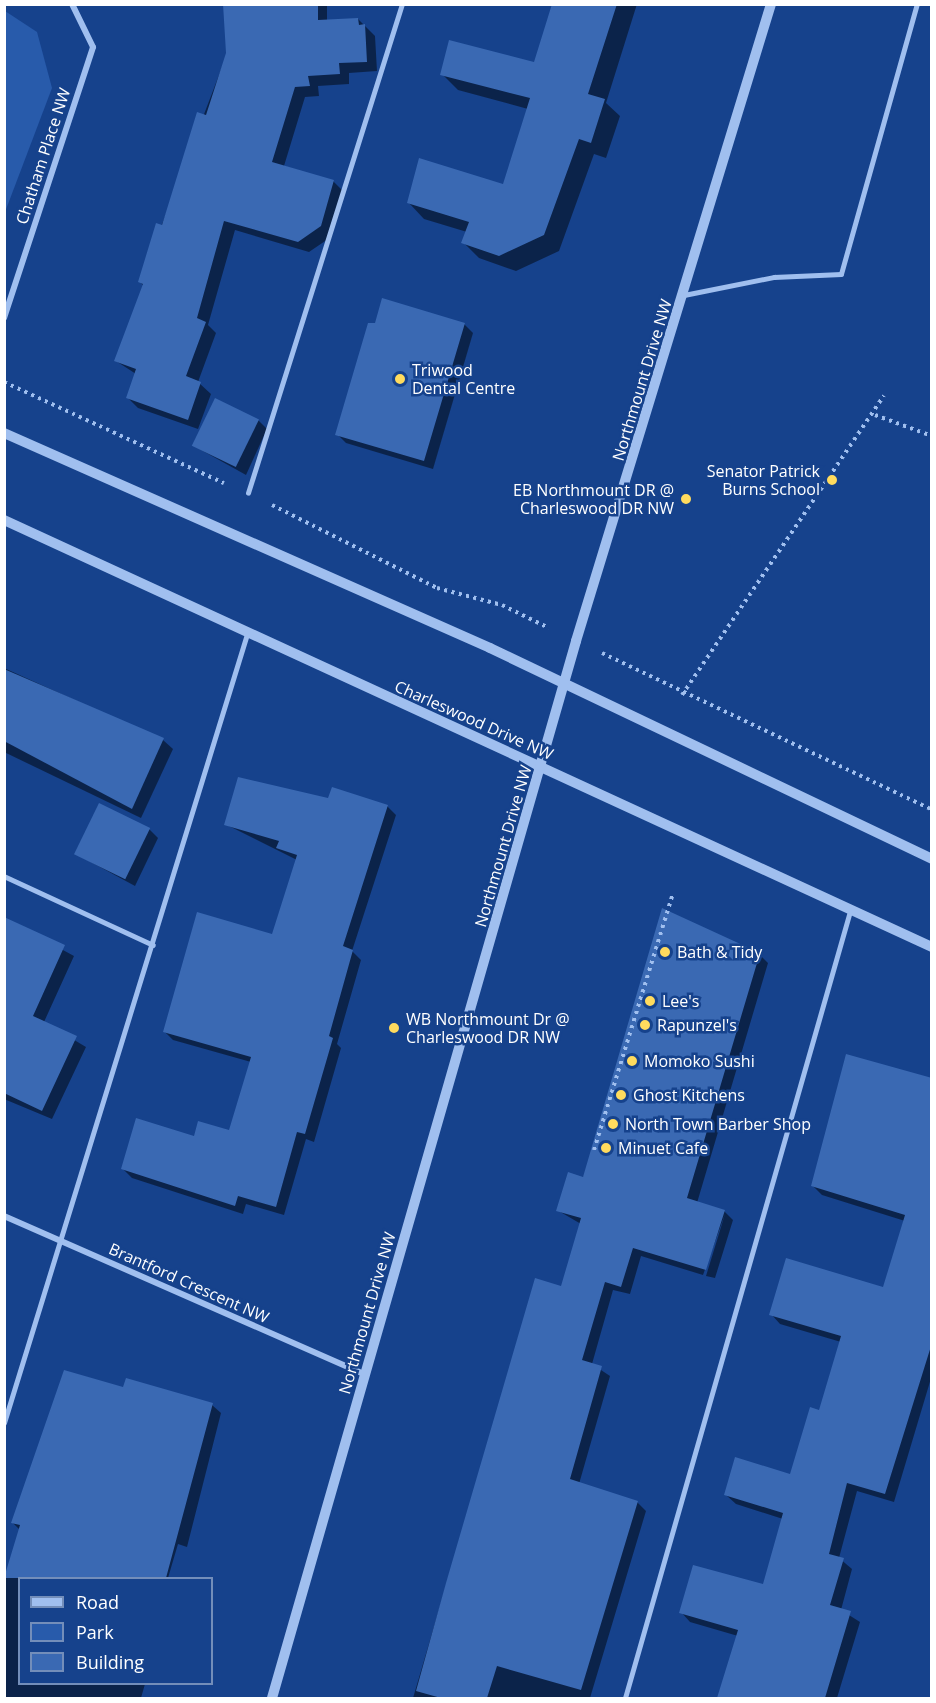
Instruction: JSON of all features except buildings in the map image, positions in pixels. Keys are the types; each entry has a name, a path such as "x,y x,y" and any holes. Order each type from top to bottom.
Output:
{"street":[{"name":"Chatham Place NW","path":"4,318 93,47 72,4"},
{"name":"Northmount Drive NW","path":"272,1698 564,686 771,4"},
{"path":"4,433 490,648 564,686 932,859"},
{"name":"Charleswood Drive NW","path":"4,520 932,947"},
{"name":"Brantford Crescent NW","path":"4,1216 364,1374"}],"lane":[{"path":"248,493 402,4"},
{"path":"684,296 774,278 841,274 917,4"},
{"path":"4,1423 153,945 247,632"},
{"path":"4,876 153,945"},
{"path":"625,1698 850,910"}],"path":[{"path":"4,382 40,402"},
{"path":"682,695 875,415 884,396"},
{"path":"875,415 932,436"},
{"path":"656,677 682,695 932,810"},
{"path":"594,1150 673,894"}],"green space":[{"path":"5,11 37,32 52,88 5,212"}],"place":[{"name":"Triwood Dental Centre","path":"400,379"},
{"name":"Senator Patrick Burns School","path":"832,480"},
{"name":"EB Northmount DR @ Charleswood DR NW","path":"686,499"},
{"name":"Bath & Tidy","path":"665,952"},
{"name":"Lee's","path":"650,1001"},
{"name":"Rapunzel's","path":"645,1025"},
{"name":"WB Northmount Dr @ Charleswood DR NW","path":"394,1028"},
{"name":"Momoko Sushi","path":"632,1061"},
{"name":"Ghost Kitchens","path":"621,1095"},
{"name":"North Town Barber Shop","path":"613,1124"},
{"name":"Minuet Cafe","path":"606,1148"}]}
